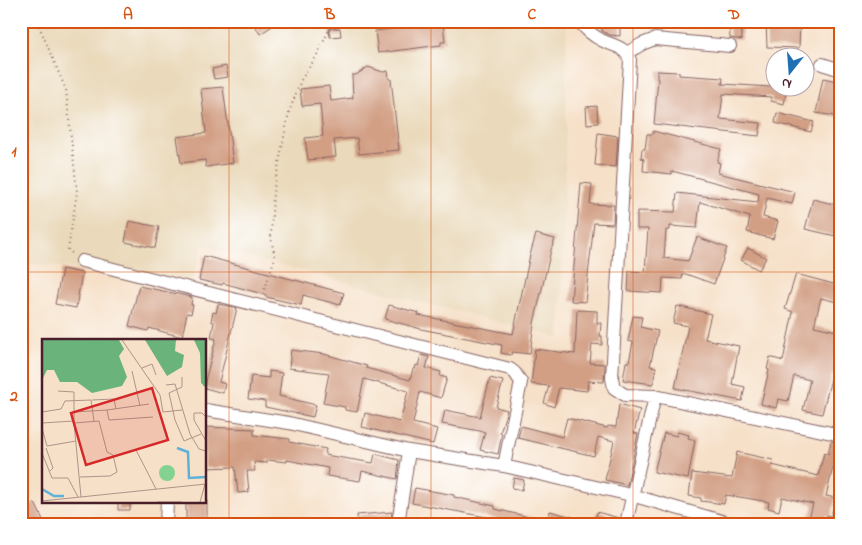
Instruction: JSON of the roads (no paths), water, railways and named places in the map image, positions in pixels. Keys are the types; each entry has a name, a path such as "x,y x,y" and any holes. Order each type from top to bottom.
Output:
{"street":[{"path":"579,21 588,32 601,40 623,48 630,60 612,378 614,388 625,394 656,396 841,435"},
{"path":"627,53 655,39 730,46"},
{"path":"822,64 841,70"},
{"path":"82,261 510,369 515,373 520,382 504,466"},
{"path":"626,524 631,495 656,396"},
{"path":"206,410 289,424 409,451 504,466 631,495 732,524"},
{"path":"398,524 409,451"},
{"path":"166,524 167,502"}]}
